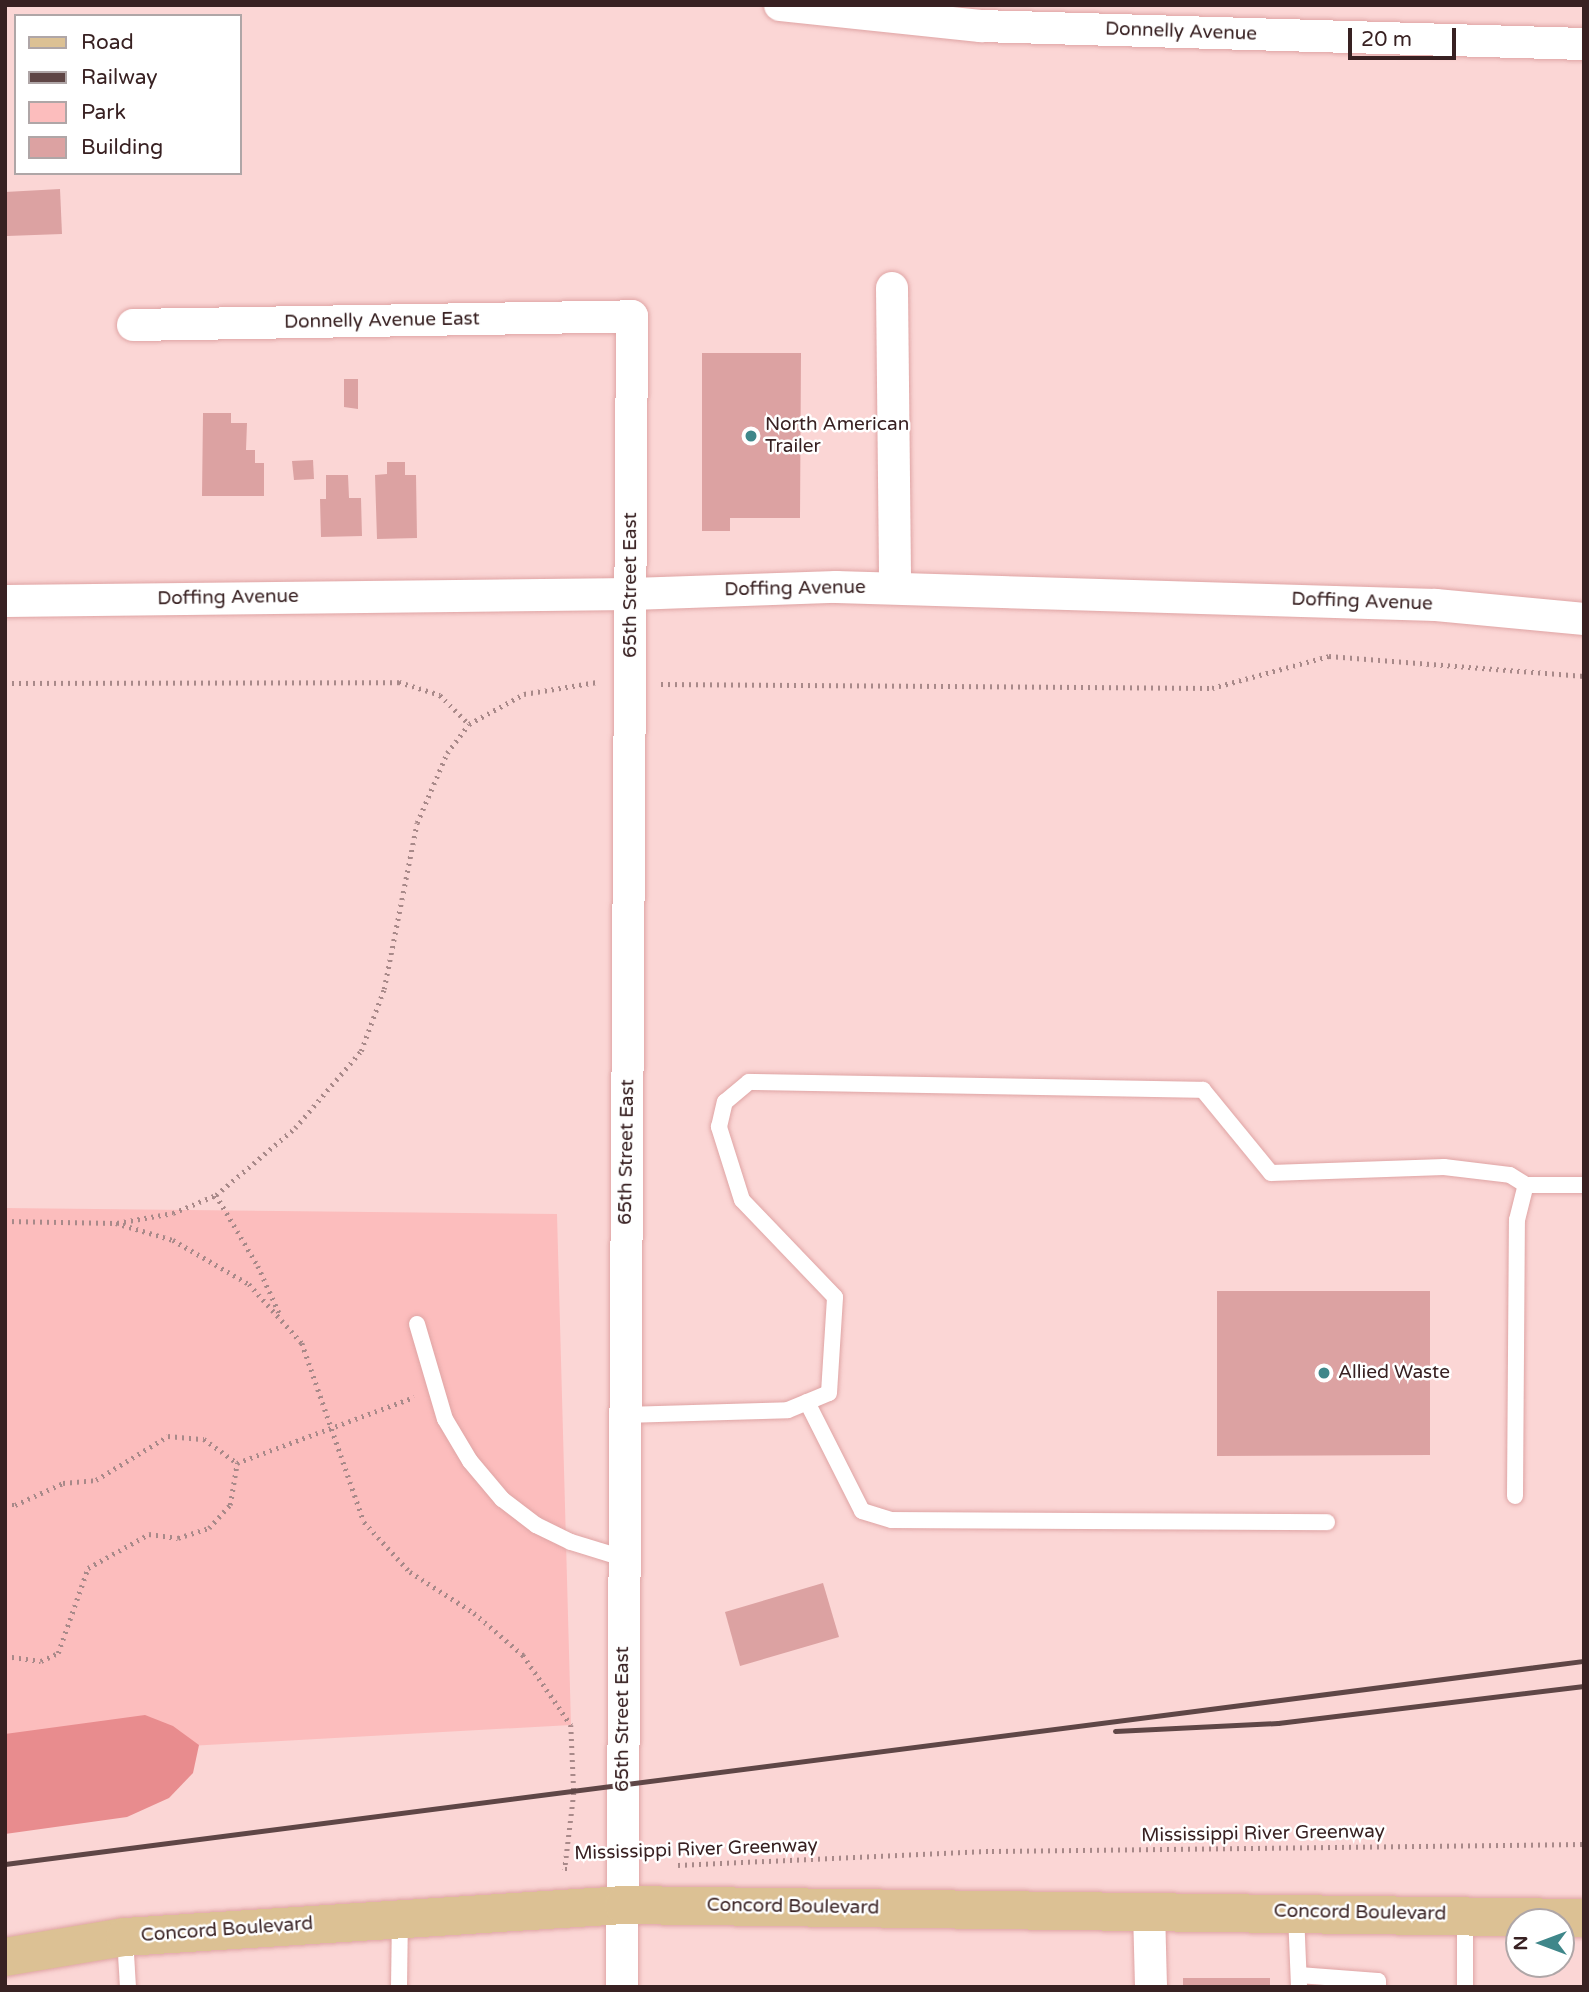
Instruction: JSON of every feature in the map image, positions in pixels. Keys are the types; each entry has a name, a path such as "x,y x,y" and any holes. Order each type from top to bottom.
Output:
{"main road":[{"name":"Concord Boulevard","path":"5,1957 125,1937 624,1905 1149,1910 1584,1918"}],"street":[{"name":"Donnelly Avenue","path":"780,5 982,26 1584,44"},
{"path":"892,288 895,588"},
{"name":"Donnelly Avenue East","path":"133,325 632,316"},
{"name":"65th Street East","path":"622,1987 632,316"},
{"name":"Doffing Avenue","path":"5,600 632,594 895,588 1436,605 1584,619"},
{"path":"1149,1910 1151,1987"}],"lane":[{"path":"624,1415 788,1410 829,1393 835,1297 742,1200 719,1128 726,1102 749,1082 1203,1090 1271,1172 1444,1167 1510,1175 1527,1185 1584,1185"},
{"path":"1515,1496 1517,1220 1527,1185"},
{"path":"417,1324 445,1419 470,1461 502,1499 559,1537 623,1559"},
{"path":"807,1402 862,1511 892,1520 1327,1522"},
{"path":"1296,1912 1299,1981 1378,1982 1378,1987"},
{"path":"1465,1915 1465,1987"},
{"path":"399,1987 400,1919"},
{"path":"125,1937 128,1987"}],"path":[{"path":"117,1223 173,1213 216,1195 295,1128 361,1051 384,989 417,823 447,753 469,724 524,694 584,681 1212,688 1329,656 1584,676"},
{"path":"5,683 400,682 440,695 469,724"},
{"path":"216,1195 258,1266 282,1321"},
{"name":"Mississippi River Greenway","path":"5,1221 117,1223 173,1240 249,1284 302,1343 364,1522 410,1572 474,1613 523,1655 571,1725 573,1793 565,1869 992,1851 1584,1844"},
{"path":"237,1463 434,1389"},
{"path":"5,1505 15,1505 63,1483 96,1480 168,1436 204,1438 237,1463"},
{"path":"5,1656 41,1661 58,1653 88,1568 149,1534 178,1538 209,1528 230,1505 237,1463"}],"green space":[{"path":"5,1208 557,1214 571,1725 99,1751 5,1763"}],"shaded area":[{"path":"145,1715 173,1726 199,1745 193,1773 169,1798 127,1817 5,1834 5,1734"}],"building":[{"path":"60,189 62,234 7,236 5,192"},
{"name":"North American Trailer","path":"702,353 801,353 800,518 730,518 730,531 702,531"},
{"path":"344,379 358,379 358,409 344,407"},
{"path":"203,413 231,413 231,423 247,423 246,450 255,450 255,463 264,463 264,496 202,496"},
{"path":"313,460 314,479 294,480 292,461"},
{"path":"387,462 405,462 405,475 416,475 417,538 377,539 375,475 387,474"},
{"path":"326,475 348,475 349,498 361,498 362,536 321,537 320,499 326,499"},
{"name":"Allied Waste","path":"1217,1291 1430,1291 1430,1455 1217,1456"},
{"path":"823,1583 839,1637 740,1666 725,1612"},
{"path":"1183,1978 1270,1978 1270,1987 1183,1987"}],"railway":[{"path":"5,1864 1584,1661"},
{"path":"1115,1731 1278,1723 1584,1686"}],"place":[{"name":"North American Trailer","path":"751,436"},
{"name":"Allied Waste","path":"1324,1373"}]}
